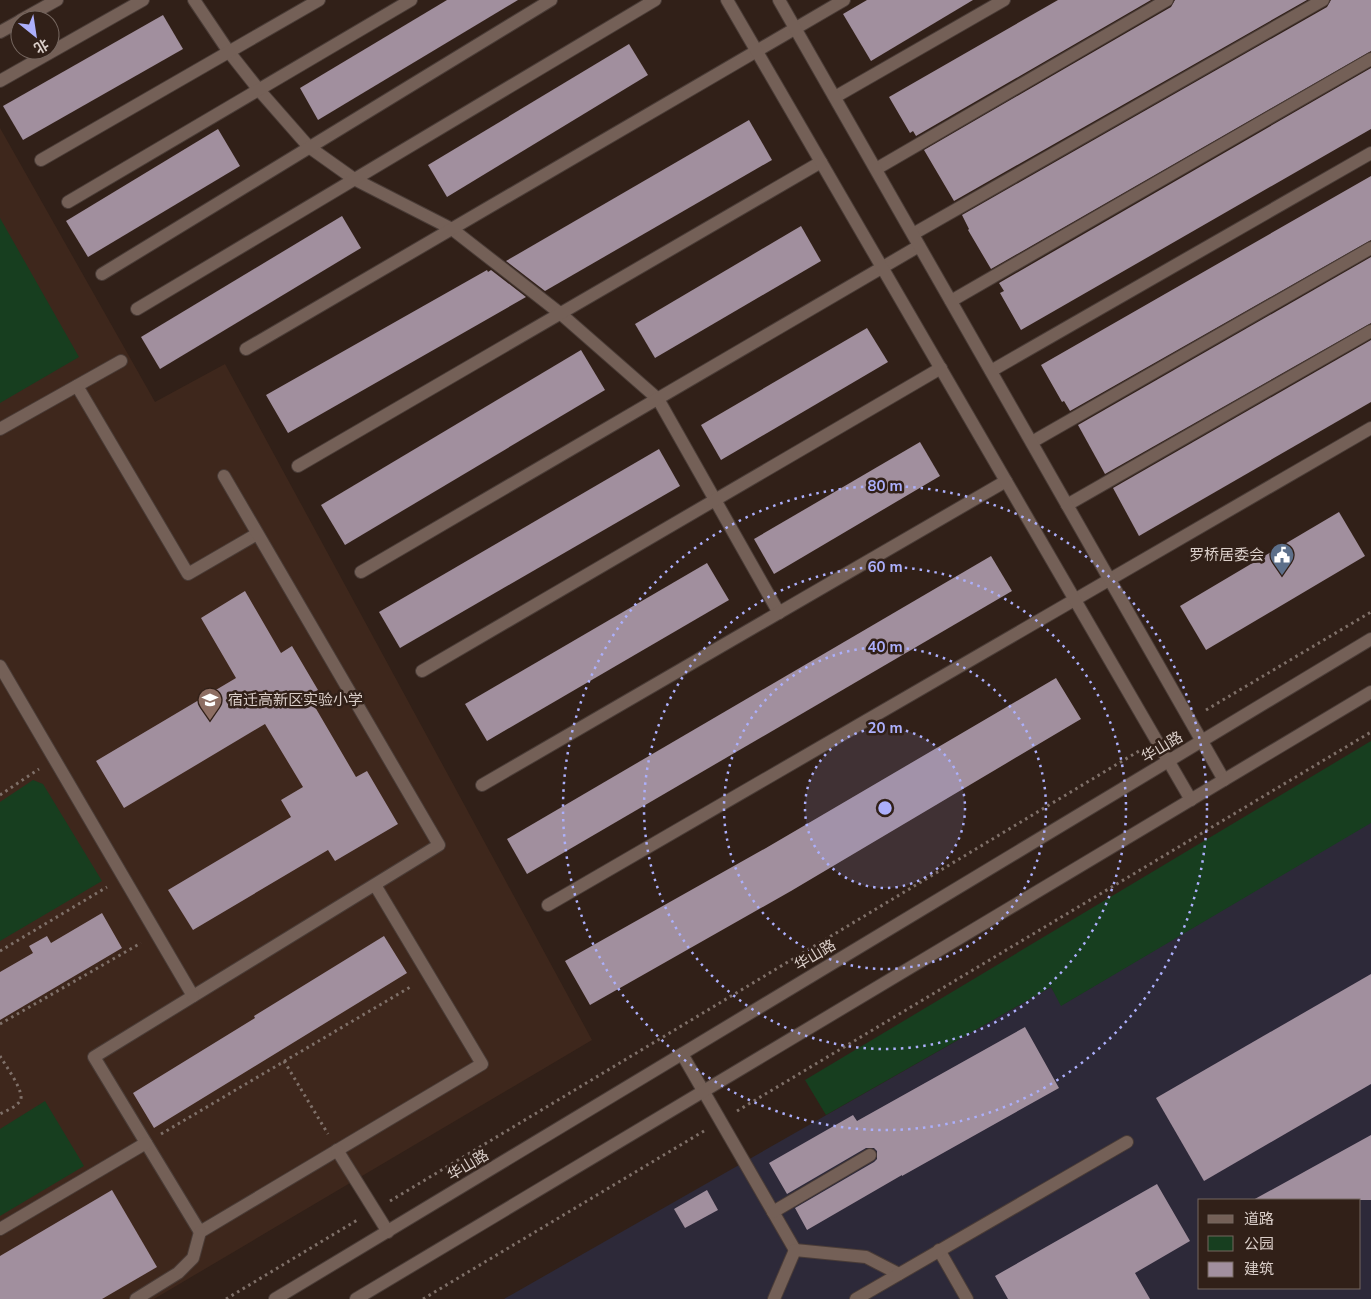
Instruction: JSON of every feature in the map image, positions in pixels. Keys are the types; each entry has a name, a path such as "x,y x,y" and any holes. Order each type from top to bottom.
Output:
{"street":[{"path":"39,10 57,0"},
{"path":"0,82 143,0"},
{"path":"194,0 229,52 259,90 310,147 354,179 452,229 561,314 658,399 779,613"},
{"path":"42,160 319,0"},
{"path":"68,202 411,0"},
{"path":"102,274 551,0"},
{"path":"137,309 655,0"},
{"path":"727,0 1191,800"},
{"path":"246,349 844,0"},
{"path":"835,97 1004,0"},
{"path":"876,168 1167,0"},
{"path":"361,572 882,267 916,240 1323,0"},
{"path":"783,1 835,97 1224,780"},
{"path":"951,301 1371,59"},
{"path":"991,371 1371,153"},
{"path":"298,466 821,162"},
{"path":"1032,442 1371,248"},
{"path":"1067,505 1371,331"},
{"path":"0,429 121,361"},
{"path":"422,671 941,368"},
{"path":"77,386 188,574 257,534"},
{"path":"548,905 1371,428"},
{"path":"200,1232 94,1058 439,845 224,476"},
{"path":"482,785 1006,481"},
{"name":"华山路","path":"275,1299 1371,639"},
{"path":"0,666 193,996"},
{"path":"356,1299 1371,692"},
{"path":"136,1299 178,1273 193,1258 200,1232 482,1064 375,885"},
{"path":"682,1054 795,1250"},
{"path":"856,1299 1127,1142"},
{"path":"0,1229 146,1143"},
{"path":"337,1150 388,1232"},
{"path":"773,1212 870,1156"},
{"path":"795,1250 866,1257 899,1274"},
{"path":"774,1299 795,1250"},
{"path":"939,1250 967,1299"}],"path":[{"path":"1190,720 1371,612"},
{"path":"423,1299 1371,732"},
{"path":"226,1299 1157,740"},
{"path":"0,795 54,758"},
{"path":"0,950 123,877"},
{"path":"0,1024 156,934"},
{"path":"146,1143 430,976"},
{"path":"0,1056 21,1092 21,1099 19,1103 0,1114"},
{"path":"284,1061 337,1150"}],"shaded area":[{"name":"宿迁高新区实验小学","path":"0,128 155,402 225,364 592,1040 154,1299 0,1299"},
{"path":"1371,822 1371,1299 504,1299 1051,987 1062,1005"}],"green space":[{"path":"0,218 79,357 0,403"},
{"path":"1371,741 1371,823 1061,1006 1051,987 826,1115 805,1080"},
{"path":"33,780 43,784 102,881 0,941 0,802"},
{"path":"45,1101 84,1166 0,1216 0,1129"}],"building":[{"path":"447,0 518,0 318,120 300,88"},
{"path":"867,0 973,0 871,61 843,14"},
{"path":"1058,0 1151,0 916,136 913,131 910,133 889,97"},
{"path":"1175,0 1307,0 954,201 924,150 1171,7"},
{"path":"1331,0 1371,0 1371,51 991,269 968,230 962,215 1327,7"},
{"path":"163,15 183,49 23,140 3,106"},
{"path":"629,44 648,75 447,197 428,165"},
{"path":"1371,68 1371,129 1021,330 1000,293 1004,291 999,283"},
{"path":"749,120 772,160 545,291 506,261"},
{"path":"218,129 240,166 88,257 66,221"},
{"path":"1371,176 1371,240 1070,411 1064,401 1062,402 1041,365"},
{"path":"342,216 361,248 160,369 141,337"},
{"path":"801,226 821,261 655,358 635,324"},
{"path":"1371,257 1371,323 1105,474 1078,425"},
{"path":"487,270 488,272 491,270 526,297 288,433 266,395"},
{"path":"867,328 888,362 721,460 701,425"},
{"path":"1371,340 1371,402 1139,536 1113,488"},
{"path":"581,350 605,390 345,545 321,505"},
{"path":"920,442 940,476 774,574 754,539"},
{"path":"659,449 680,486 400,648 379,612"},
{"path":"1339,512 1365,556 1206,650 1180,606"},
{"path":"991,556 1012,591 527,874 507,839"},
{"path":"707,563 729,600 487,741 465,704"},
{"path":"245,591 281,653 292,646 318,690 308,695 356,777 367,771 398,824 335,861 328,850 193,930 168,890 291,817 281,800 303,787 265,724 124,808 96,761 236,678 201,618"},
{"path":"1056,678 1081,719 791,891 590,1005 565,961 766,848"},
{"path":"102,913 122,948 0,1020 0,972 33,953 29,946 47,936 51,943"},
{"path":"384,936 407,973 154,1128 133,1093"},
{"path":"1371,974 1371,1084 1204,1181 1156,1098"},
{"path":"1025,1027 1059,1088 807,1230 795,1208 874,1162 877,1159 877,1151 874,1148 866,1148 787,1194 769,1163 853,1115 857,1121"},
{"path":"1371,1135 1371,1200 1255,1199"},
{"path":"1157,1184 1190,1241 1135,1273 1150,1299 1008,1299 995,1276"},
{"path":"112,1190 157,1267 102,1299 0,1299 0,1256"},
{"path":"707,1190 718,1210 685,1228 674,1209"}],"place":[{"name":"罗桥居委会","path":"1282,576"},
{"name":"宿迁高新区实验小学","path":"210,721"}]}
